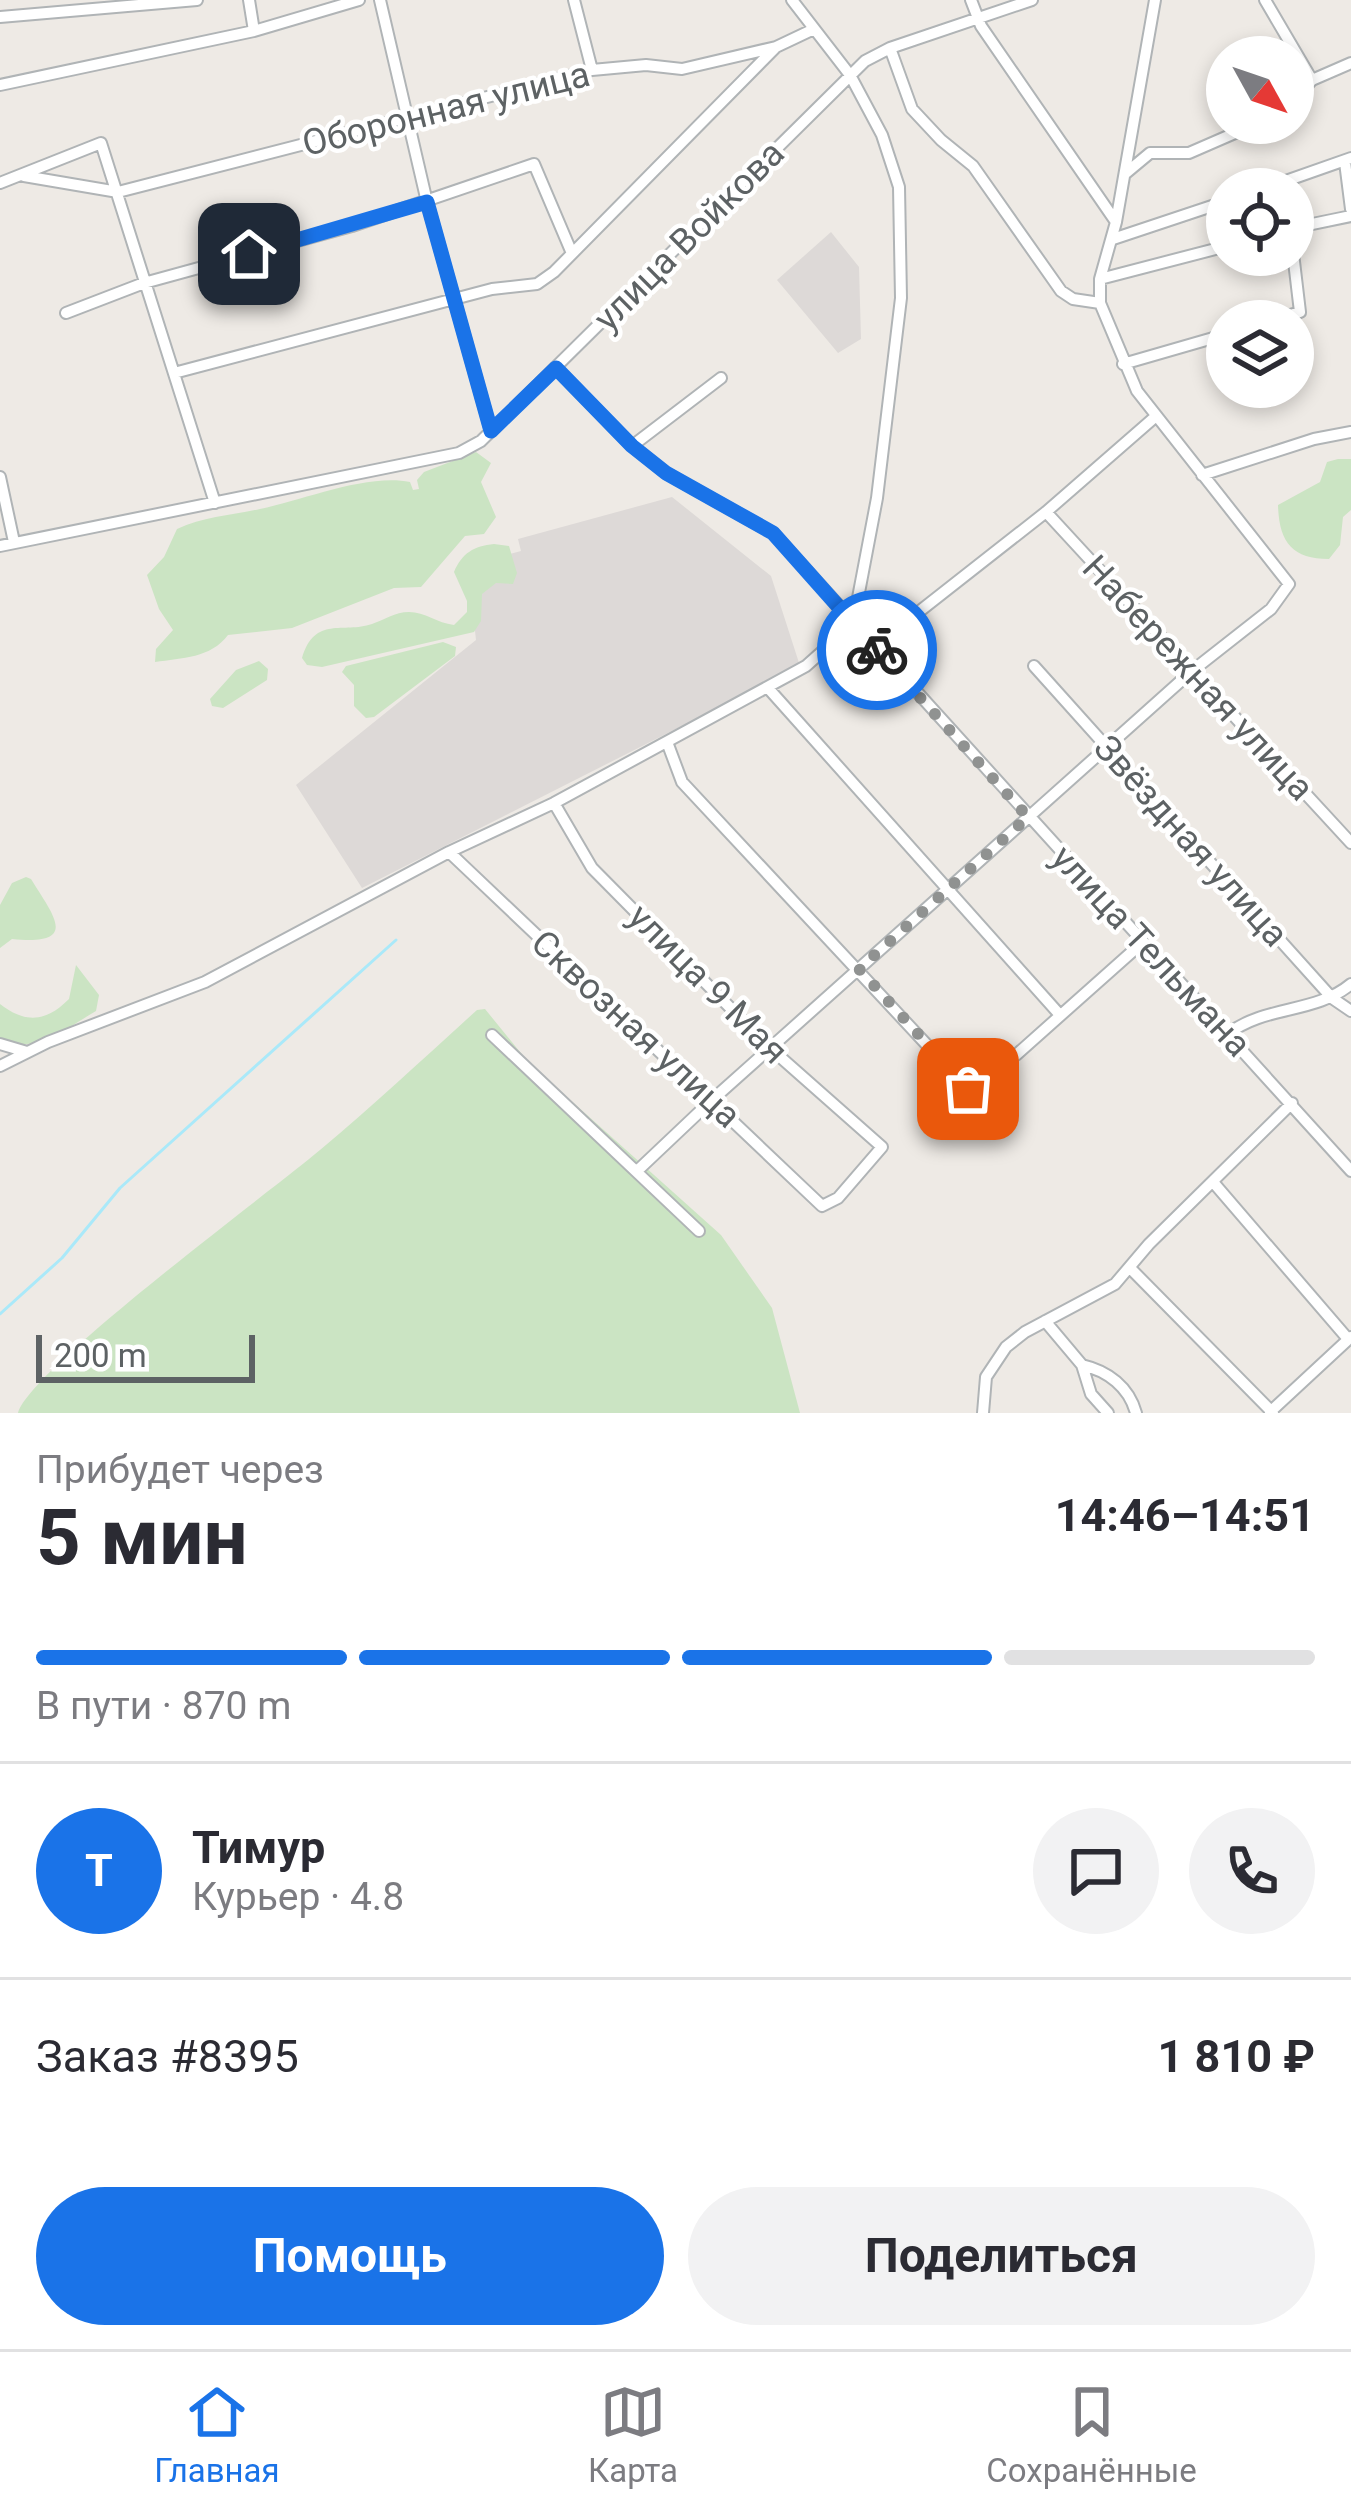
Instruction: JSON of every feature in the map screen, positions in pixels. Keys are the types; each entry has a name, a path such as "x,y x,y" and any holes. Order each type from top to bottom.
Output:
{"street":[{"path":"0,17 94,4 197,0"},
{"path":"249,0 254,31"},
{"path":"0,85 254,31 358,0"},
{"path":"380,0 427,202 491,431"},
{"path":"574,0 592,70"},
{"path":"0,1066 205,982 449,852 554,803 806,666 853,624 877,498 901,298 903,226 895,169 850,75 792,0"},
{"path":"971,0 976,17 1116,221"},
{"name":"улица Войкова","path":"0,546 441,459 476,444 850,75 890,48 1032,0"},
{"path":"638,1171 1192,671 1271,609 1289,584 1155,416 1123,364 1100,303 1100,279 1113,239 1155,0"},
{"path":"1265,0 1286,36"},
{"path":"174,373 492,289 537,284 592,238 776,47 814,29"},
{"name":"Оборонная улица","path":"118,192 592,70 646,65 682,69 776,47"},
{"path":"890,48 912,109 974,166 1061,291 1073,299 1100,303"},
{"path":"1314,79 1351,63"},
{"path":"0,183 101,143 215,503"},
{"path":"1126,173 1150,153 1189,153 1210,144"},
{"path":"1314,172 1348,160 1351,212 1314,222"},
{"path":"66,313 144,283 427,202 534,164 572,251"},
{"path":"24,176 118,192"},
{"path":"1113,239 1206,208"},
{"path":"1100,279 1206,251"},
{"path":"1123,364 1206,340"},
{"name":"улица Тельмана","path":"556,368 632,446 666,473 773,533 1351,1171"},
{"path":"632,446 722,378"},
{"path":"874,647 1046,512 1155,416"},
{"path":"1202,475 1351,432"},
{"path":"0,477 14,542"},
{"name":"Набережная улица","path":"1046,512 1351,843"},
{"name":"Звёздная улица","path":"1034,666 1331,998 1351,1011"},
{"path":"768,688 1060,1015"},
{"path":"667,742 682,782 968,1089"},
{"name":"улица 9 Мая","path":"554,803 592,868 770,1048 882,1147 838,1198 822,1206"},
{"name":"Сквозная улица","path":"449,852 822,1206"},
{"path":"1016,1055 1143,942"},
{"path":"1228,1034 1254,1016 1331,998 1351,984"},
{"path":"492,1036 699,1231"},
{"path":"0,1044 27,1052"},
{"path":"983,1413 983,1390 993,1362 1006,1347 1045,1321 1106,1291 1292,1103"},
{"path":"1131,1269 1271,1412 1350,1338 1213,1182"},
{"path":"1045,1321 1082,1366 1091,1394 1108,1413"},
{"path":"1082,1366 1115,1380 1130,1396 1136,1413"}],"shaded area":[{"path":"831,232 859,267 861,339 838,353 777,280"},
{"path":"672,497 771,576 800,666 362,888 296,785 476,640 468,565 521,551 518,539"}],"green space":[{"path":"476,452 491,463 481,482 496,517 484,534 465,536 421,587 394,588 292,628 228,635 205,653 155,662 156,649 173,630 159,609 147,575 164,557 177,529 355,484 393,480 410,482 413,490 419,489 417,480 424,472"},
{"path":"1351,459 1351,510 1343,517 1340,545 1329,559 1306,556 1285,538 1278,505 1320,482 1327,462"},
{"path":"494,544 509,546 517,573 513,584 496,583 482,594 481,621 474,632 322,667 307,665 302,658 322,631 361,627 399,613 415,612 454,625 467,612 454,572 457,565 470,552"},
{"path":"443,642 456,647 455,656 374,717 366,718 354,706 354,685 342,672 346,666"},
{"path":"259,661 268,669 267,680 223,708 212,706 210,699 236,670"},
{"path":"26,877 53,916 54,933 34,940 12,939 0,948 0,905 12,883"},
{"path":"76,965 99,995 96,1011 40,1042 0,1042 0,1004 27,1017 52,1012 69,999"},
{"path":"485,1009 529,1063 721,1235 772,1308 800,1413 18,1413 33,1391 106,1321 320,1150 477,1010"}],"waterway":[{"path":"0,1314 62,1258 120,1188 396,940"}],"way so far":[{"path":"877,650 1028,817 859,969 968,1089"}],"route":[{"path":"249,254 427,202 491,431 556,368 632,446 666,473 773,533 877,650"}]}
